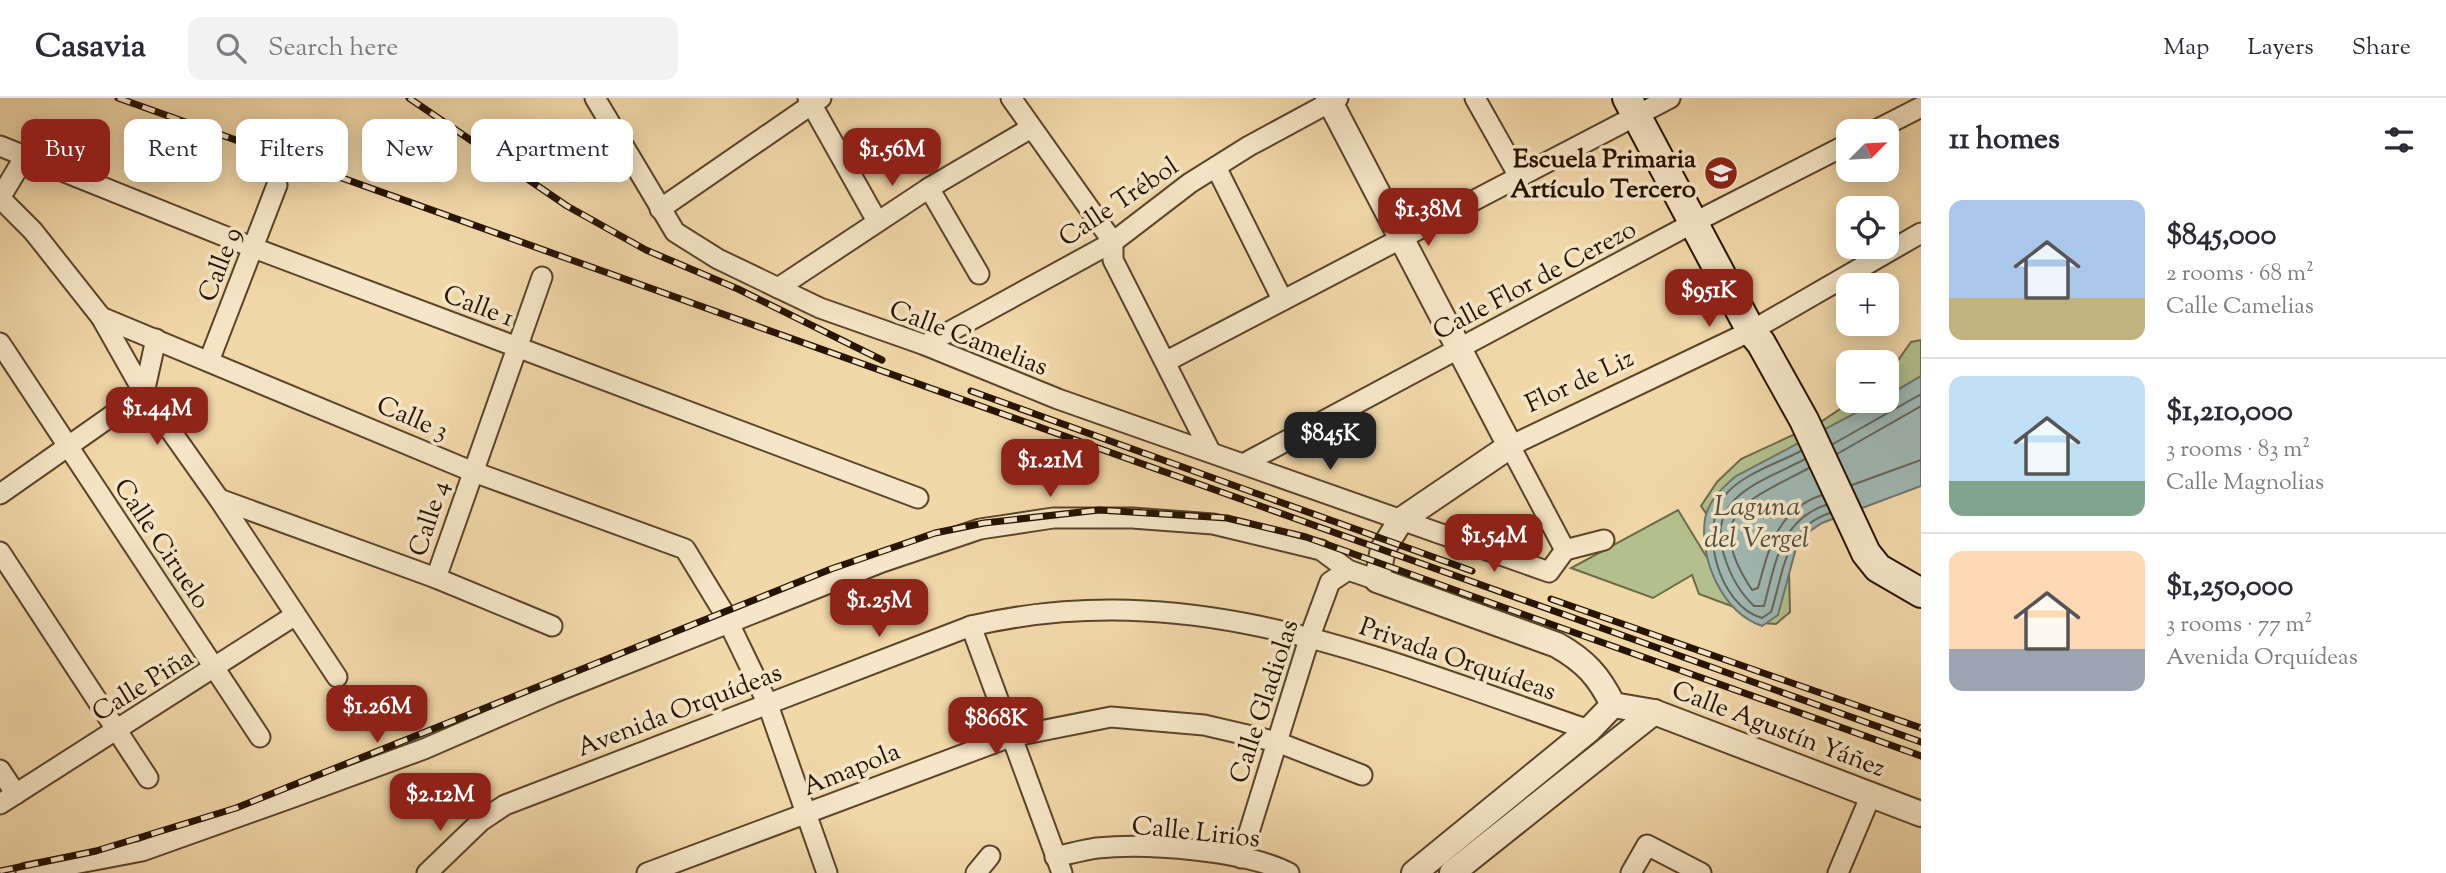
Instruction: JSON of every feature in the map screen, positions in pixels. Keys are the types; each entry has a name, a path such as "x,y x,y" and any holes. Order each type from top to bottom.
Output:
{"main road":[{"path":"1632,107 1751,331 1761,343 1804,420 1866,553 1878,568 1921,593"}],"street":[{"name":"Calle Camelias","path":"596,98 675,232 698,249 778,288 863,325 925,345 1058,399 1549,572 1565,550"},
{"path":"1011,98 1113,242 1113,260 1167,361 1210,451"},
{"path":"1475,98 1520,178"},
{"path":"1167,361 1282,299 1520,178 1632,107 1670,98"},
{"path":"660,209 814,100 877,221"},
{"path":"1333,100 1565,550 1604,540"},
{"name":"Calle Trébol","path":"925,345 1113,242 1216,167 1333,100"},
{"path":"1898,119 1921,107"},
{"path":"778,288 929,188 1031,128"},
{"path":"0,146 21,156"},
{"name":"Calle Flor de Cerezo","path":"1245,463 1693,223 1836,150"},
{"path":"21,163 0,198 33,231 101,317 144,393 219,499 294,616 337,677"},
{"path":"1216,167 1282,299"},
{"name":"Calle 1","path":"85,182 918,498"},
{"name":"Calle 9","path":"209,361 278,185"},
{"path":"929,188 979,274"},
{"name":"Flor de Liz","path":"1377,580 1382,550 1401,520 1510,446 1751,331 1921,233"},
{"name":"Calle 4","path":"436,578 471,471 542,277"},
{"name":"Calle 3","path":"101,317 471,471 685,549 699,568 729,623 767,702 827,873"},
{"path":"0,494 144,393 156,339"},
{"name":"Calle Ciruelo","path":"0,343 67,448 261,737"},
{"path":"219,499 436,578 552,626"},
{"path":"26,873 142,851 424,749 553,692 882,562 980,529 1052,518 1213,524 1321,550 1348,569 1557,645 1583,660 1599,677 1613,705 1459,865"},
{"path":"0,552 148,778"},
{"name":"Calle Gladiolas","path":"1241,858 1310,636 1330,582 1348,569"},
{"name":"Avenida Orquídeas","path":"427,873 481,821 505,805 767,702 971,626 1020,614 1068,609 1119,609 1237,620 1310,636"},
{"name":"Calle Piña","path":"8,799 216,669 294,616"},
{"path":"971,626 1058,865"},
{"name":"Privada Orquídeas","path":"1310,636 1589,730"},
{"name":"Calle Agustín Yáñez","path":"1613,705 1654,712 1921,814"},
{"path":"1414,873 1459,865 1654,712"},
{"name":"Amapola","path":"647,873 1010,737 1111,717 1205,725 1277,742 1362,775"},
{"path":"0,770 8,799"},
{"path":"1838,873 1871,795"},
{"path":"1631,873 1647,845 1701,873"},
{"name":"Calle Lirios","path":"1058,865 1097,848 1156,847 1241,858 1289,873"},
{"path":"976,873 990,856"}],"green space":[{"name":"Laguna del Vergel","path":"1921,340 1921,469 1837,499 1798,541 1789,571 1790,612 1776,624 1762,623 1750,613 1699,594 1692,575 1653,598 1571,568 1678,510 1706,556 1711,549 1714,525 1701,506 1717,482 1741,459 1819,423 1836,412 1899,413 1899,359 1911,342"}],"water":[{"name":"Laguna del Vergel","path":"1921,376 1921,486 1822,523 1807,533 1796,548 1778,615 1762,626 1748,619 1725,597 1710,567 1704,535 1705,519 1713,500 1736,476 1855,413 1899,413 1899,389"}],"railway":[{"path":"118,98 1921,742"},
{"path":"409,98 567,206 646,250 738,289 882,360"},
{"path":"971,391 1472,571"},
{"path":"0,871 96,851 236,808 831,569 935,533 984,523 1099,510 1227,518 1306,537 1921,756"},
{"path":"1551,599 1921,728"}],"place":[{"name":"Escuela Primaria Artículo Tercero","path":"1721,173"}]}
